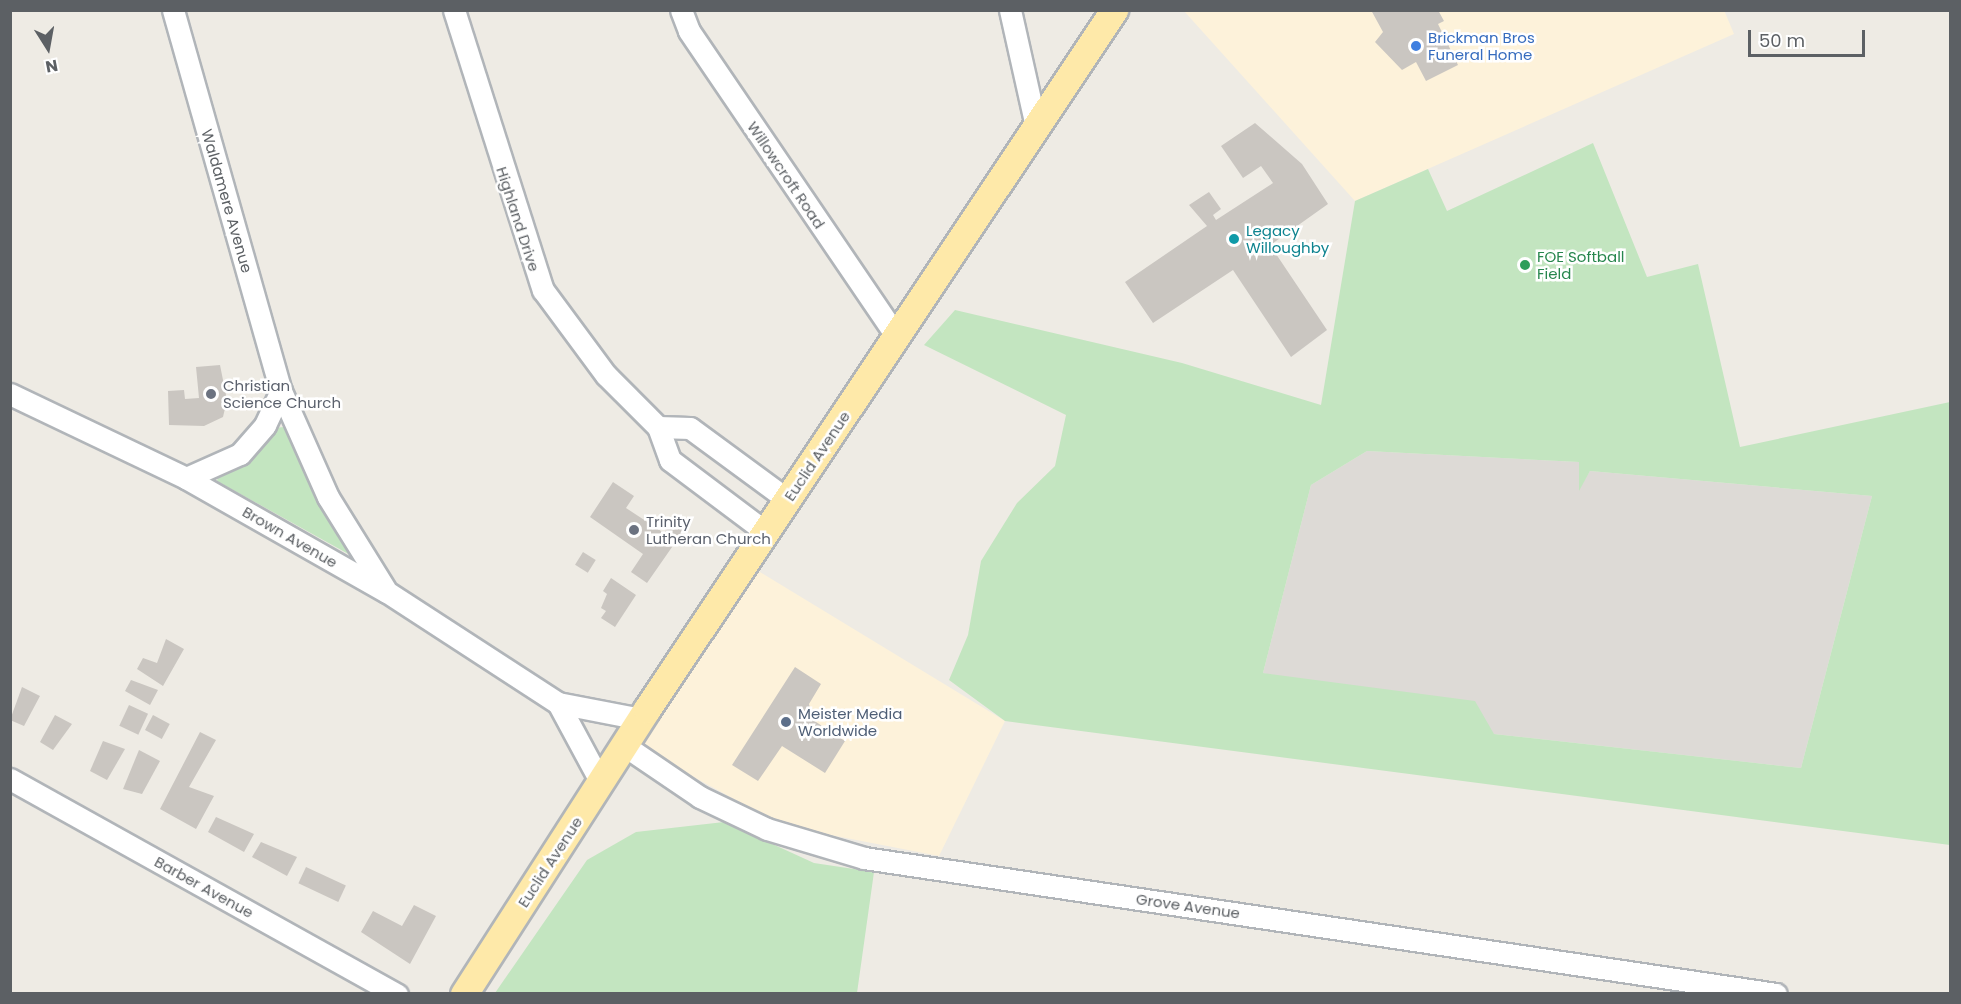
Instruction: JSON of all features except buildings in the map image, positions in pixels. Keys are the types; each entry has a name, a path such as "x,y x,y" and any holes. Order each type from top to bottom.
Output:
{"main road":[{"name":"Euclid Avenue","path":"464,993 641,719 897,337 1035,122 1114,10"}],"street":[{"name":"Waldamere Avenue","path":"172,10 281,391 328,497 387,592"},
{"name":"Highland Drive","path":"454,10 543,290 606,375 658,427 670,460 766,532"},
{"name":"Willowcroft Road","path":"681,10 689,31 897,337"},
{"path":"1010,10 1035,122"},
{"path":"186,478 240,454 265,425 281,391"},
{"name":"Brown Avenue","path":"10,394 186,478 387,592 558,703 641,719"},
{"path":"658,427 690,428 788,500"},
{"name":"Brown Avenue","path":"558,703 601,783"},
{"name":"Grove Avenue","path":"625,746 700,797 748,820 864,858 1776,993"},
{"name":"Barber Avenue","path":"10,779 397,993"}],"shaded area":[{"path":"1724,10 1734,34 1355,201 1184,11"},
{"path":"1367,451 1579,462 1579,489 1590,471 1872,496 1801,768 1494,734 1263,673 1311,485"},
{"path":"755,569 1005,721 939,856 784,826 655,756 638,740"}],"green space":[{"path":"1593,143 1647,277 1698,264 1740,447 1950,402 1950,845 1005,721 949,680 968,635 981,561 1017,503 1055,466 1066,415 924,345 955,310 1182,363 1321,405 1355,201 1428,169 1447,211","holes":["1367,451 1579,462 1579,491 1590,471 1872,496 1801,768 1494,734 1475,701 1263,673 1311,485"]},
{"path":"284,427 313,490 352,556 217,481 219,473 256,451 273,428"},
{"path":"724,822 814,863 874,872 857,993 495,993 587,860 636,832"}],"place":[{"name":"Brickman Bros Funeral Home","path":"1416,46"},
{"name":"Legacy Willoughby","path":"1234,239"},
{"name":"FOE Softball Field","path":"1525,265"},
{"name":"Christian Science Church","path":"211,394"},
{"name":"Trinity Lutheran Church","path":"634,530"},
{"name":"Meister Media Worldwide","path":"786,722"}]}
